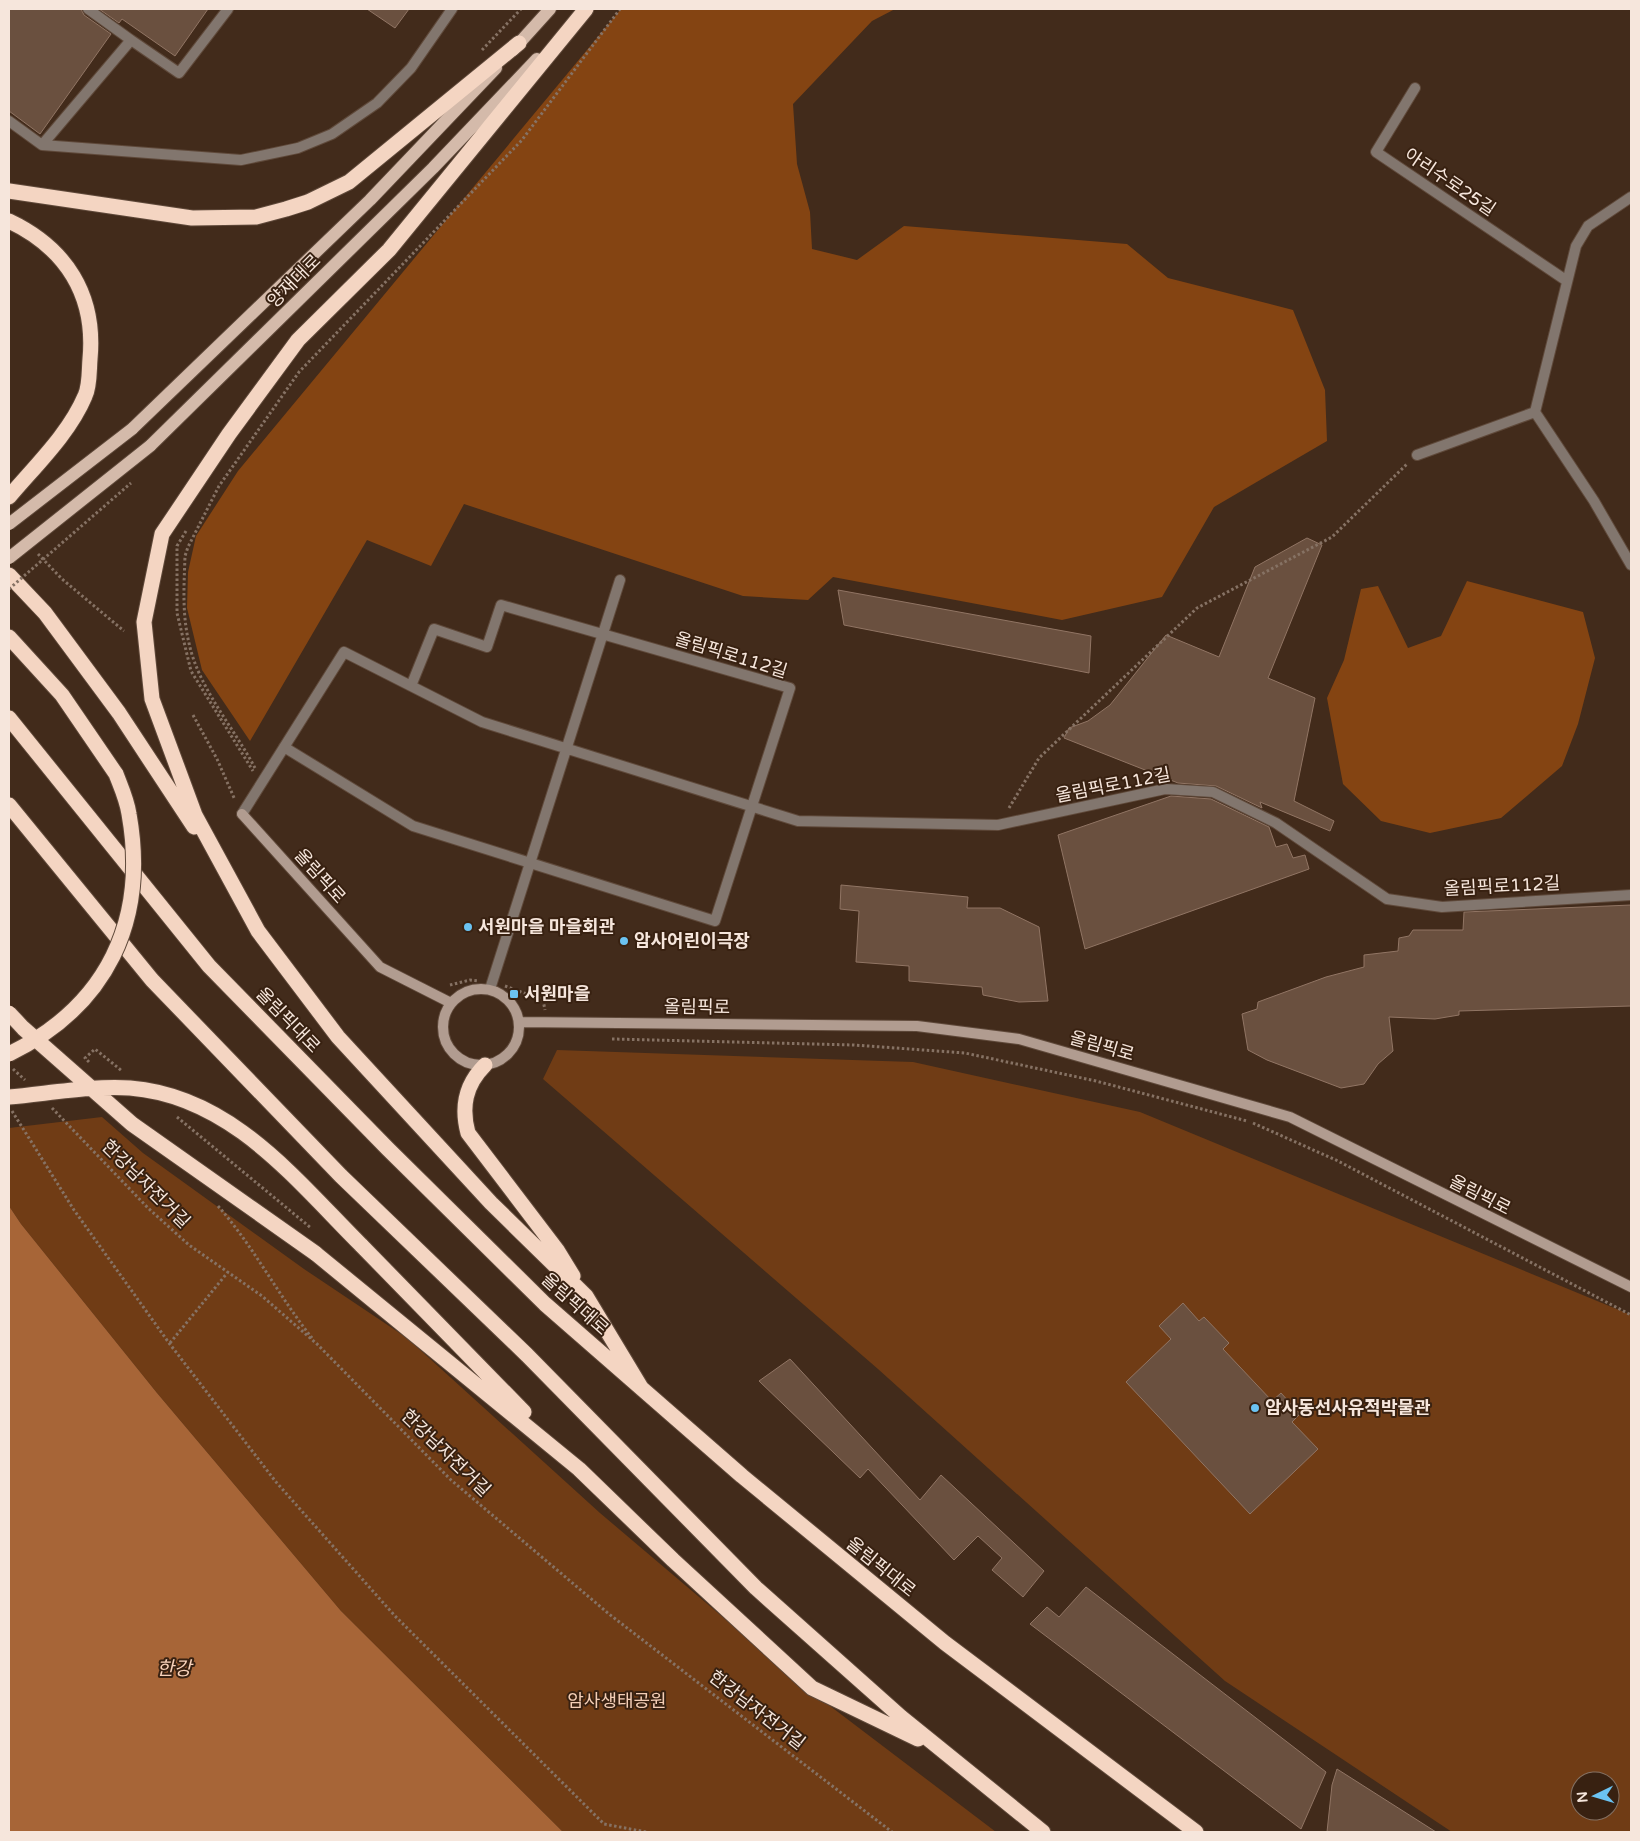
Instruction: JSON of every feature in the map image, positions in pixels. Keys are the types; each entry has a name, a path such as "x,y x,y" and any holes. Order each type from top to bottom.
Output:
{"highway":[{"path":"586,9 389,250 298,340 229,434 162,534 144,622 152,699 195,815 258,931 338,1037 490,1203 586,1296"},
{"path":"9,191 192,218 256,217 286,209 308,202 349,182 519,43"},
{"path":"9,221 44,242 79,286 88,309 92,337 86,395 67,427 9,496"},
{"path":"9,575 45,613 68,646 120,712 182,812 223,869"},
{"path":"9,637 62,695 116,774 129,812 134,851 134,885 128,919 114,955 100,980 78,1006 52,1029 9,1054"},
{"name":"올림픽대로","path":"9,718 209,966 388,1149 545,1304 742,1476 945,1643 1196,1832"},
{"path":"9,805 152,980 341,1176 527,1355 756,1588 900,1718 1044,1832"},
{"path":"9,1013 23,1028 132,1124 316,1253 579,1469"},
{"path":"484,1065 474,1076 465,1097 464,1117 468,1133 557,1250 642,1389"},
{"path":"13,1103 130,1088 172,1096 207,1109 246,1133 361,1245 579,1469 673,1560 812,1688 944,1752"}],"main road":[{"name":"양재대로","path":"9,524 132,429 370,200 550,9"},
{"name":"양재대로","path":"9,558 150,446 432,168 586,9"},
{"name":"올림픽로","path":"242,814 380,967 451,1003"},
{"path":"491,986 510,1001 520,1022 519,1035 515,1046 507,1056 496,1062 484,1065 472,1064 461,1059 452,1051 446,1041 443,1028 445,1016 451,1003 469,990 491,986"},
{"name":"올림픽로","path":"520,1022 917,1026 1019,1039 1290,1117 1631,1287"}],"street":[{"path":"88,9 179,74 228,9"},
{"path":"9,121 42,145 241,160 298,148 332,134 377,103 411,68 452,9"},
{"path":"42,145 130,40"},
{"name":"아리수로25길","path":"1415,88 1376,152 1568,281"},
{"path":"1631,197 1588,226 1576,246 1535,412 1594,502 1631,565"},
{"path":"1417,455 1535,412"},
{"path":"491,986 620,580"},
{"name":"올림픽로112길","path":"284,747 414,826 715,921 790,688 500,605 487,647 434,629 411,686"},
{"name":"올림픽로112길","path":"242,814 344,652 482,722 798,821 998,825 1165,789 1185,789 1213,792 1276,823 1387,899 1442,907 1631,895"}],"path":[{"path":"262,783 198,670 189,645 183,611 184,556 219,486 299,372 522,140 620,9"},
{"path":"998,825 1039,758 1197,608 1332,537 1417,455"},
{"path":"9,589 132,482"},
{"path":"187,529 177,546 177,613 191,671 262,783"},
{"path":"35,551 62,579 124,631"},
{"path":"193,715 217,759 242,814"},
{"path":"450,984 470,980 491,986 507,986 543,1000 548,1022"},
{"path":"604,1038 854,1045 965,1053 1096,1081 1256,1124 1338,1161 1631,1315"},
{"path":"92,1065 86,1058 95,1049 125,1074"},
{"path":"9,1064 29,1084"},
{"path":"13,1103 9,1108 74,1210 170,1343 276,1482 395,1616 604,1824 646,1832"},
{"name":"한강남자전거길","path":"55,1105 47,1106 148,1208 190,1245 262,1296 317,1344 451,1480 610,1614 892,1832"},
{"path":"170,1111 312,1229"},
{"path":"212,1200 260,1260 287,1306 317,1344"},
{"path":"170,1343 228,1272"}],"green space":[{"path":"557,1050 913,1062 1140,1112 1631,1315 1631,1832 1452,1832 1225,1681 878,1369 543,1079"},
{"name":"암사생태공원","path":"102,1117 143,1153 304,1269 407,1338 600,1513 809,1690 996,1832 563,1832 341,1611 157,1393 21,1224 9,1206 9,1128"}],"shaded area":[{"path":"621,9 895,9 872,21 793,104 797,164 810,212 812,249 857,260 904,226 1127,244 1168,278 1293,310 1325,390 1327,441 1214,507 1162,597 1062,620 833,577 808,600 743,596 464,504 431,566 367,540 250,741 202,670 187,608 188,572 196,536 238,471"},
{"path":"1467,581 1583,612 1595,658 1578,724 1562,766 1501,818 1430,833 1381,821 1343,784 1327,698 1344,660 1361,589 1378,586 1408,648 1441,636"}],"water":[{"name":"한강","path":"9,1206 21,1224 157,1393 341,1611 563,1832 9,1832"}],"building":[{"path":"9,9 81,9 84,15 111,34 40,134 9,111"},
{"path":"99,9 208,9 175,56 122,19 119,23"},
{"path":"367,9 409,9 395,28"},
{"path":"1307,538 1322,545 1268,678 1315,698 1294,801 1334,821 1330,831 1260,802 1262,808 1216,786 1178,783 1064,738 1069,728 1088,721 1110,705 1166,635 1219,657 1255,567"},
{"path":"838,590 1091,636 1089,673 844,625"},
{"path":"1171,796 1211,799 1269,827 1276,847 1287,844 1293,858 1305,855 1309,869 1085,949 1058,835"},
{"path":"841,885 968,897 967,908 1000,908 1039,927 1048,1001 1019,1002 983,995 982,987 909,981 909,966 856,962 859,911 840,909"},
{"path":"1631,905 1631,1006 1459,1011 1459,1015 1435,1019 1389,1017 1393,1051 1378,1064 1364,1084 1341,1088 1267,1060 1248,1050 1242,1014 1257,1009 1258,1002 1326,977 1364,967 1364,955 1398,951 1399,938 1409,936 1413,930 1463,930 1464,912"},
{"name":"암사동선사유적박물관","path":"1183,1303 1199,1321 1204,1317 1229,1343 1223,1349 1272,1401 1281,1393 1300,1414 1292,1422 1318,1449 1250,1514 1126,1382 1171,1339 1159,1326"},
{"path":"790,1359 920,1500 941,1475 1044,1571 1023,1597 992,1570 1002,1558 978,1536 954,1560 868,1469 860,1478 759,1381"},
{"path":"1086,1587 1326,1772 1301,1829 1030,1624 1047,1607 1059,1617"},
{"path":"1337,1769 1436,1832 1327,1832 1332,1785"}],"place":[{"name":"서원마을 마을회관","path":"468,927"},
{"name":"암사어린이극장","path":"624,941"},
{"name":"서원마을","path":"514,994"},
{"name":"암사동선사유적박물관","path":"1255,1408"}]}
